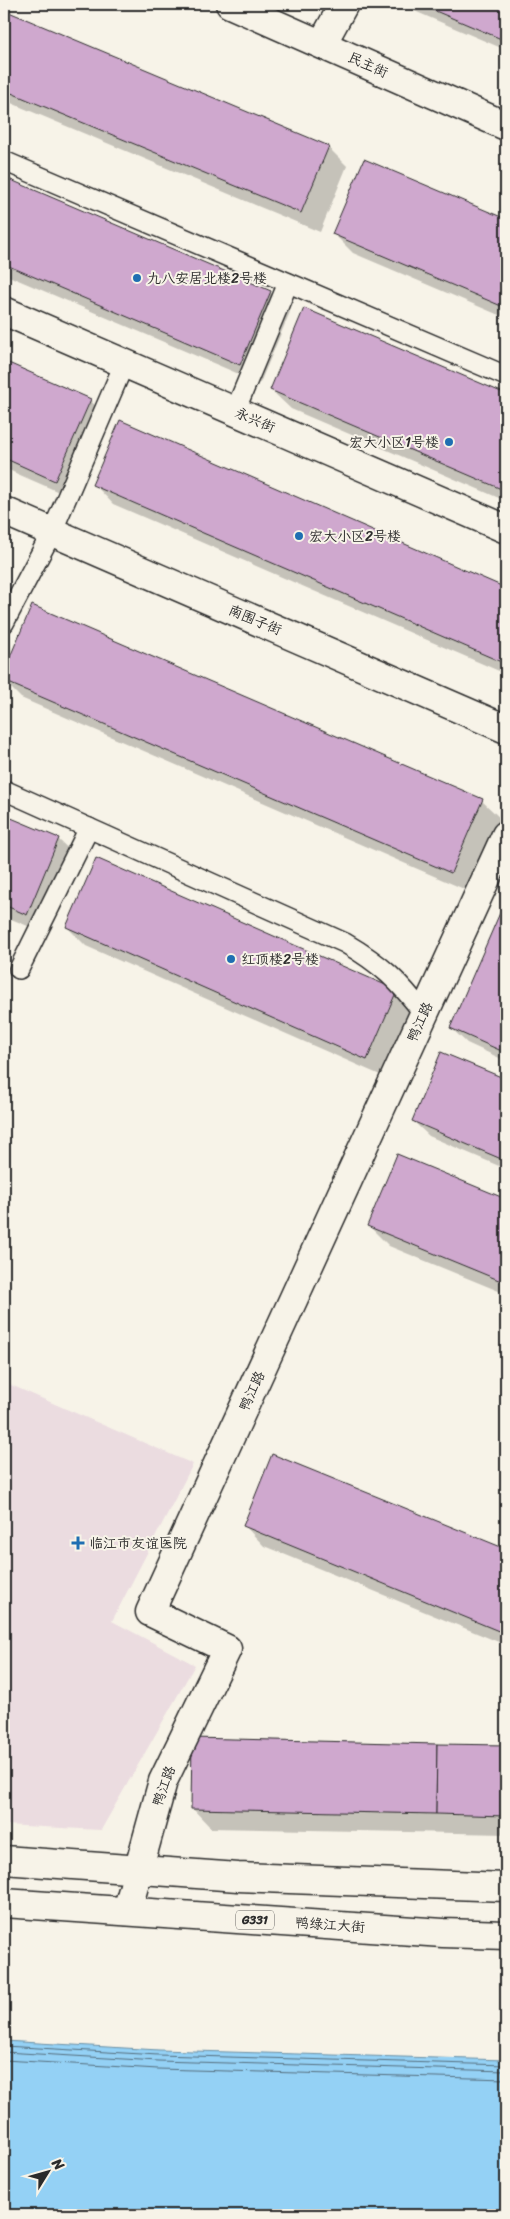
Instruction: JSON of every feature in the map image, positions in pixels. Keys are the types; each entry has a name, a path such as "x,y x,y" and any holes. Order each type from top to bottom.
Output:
{"main road":[{"name":"民主街","path":"230,4 506,126"},
{"path":"322,44 344,4"},
{"name":"永兴街","path":"4,312 506,529"},
{"name":"南围子街","path":"4,511 506,729"},
{"name":"鸭江路","path":"127,1911 163,1781 227,1649 150,1612 506,835"},
{"path":"4,1860 238,1877 506,1887"},
{"name":"鸭绿江大街","path":"4,1903 443,1933 506,1935"}],"lane":[{"path":"4,161 506,376"},
{"path":"235,411 288,283"},
{"path":"4,623 52,532 124,364"},
{"path":"4,790 346,944 373,960 404,987 424,1014"},
{"path":"19,969 89,828"}],"shaded area":[{"name":"临江市友谊医院","path":"4,1382 193,1464 112,1621 195,1665 101,1830 4,1825"}],"water":[{"path":"4,2041 159,2050 506,2060 506,2215 4,2215"}],"building":[{"path":"419,4 506,4 506,41"},
{"path":"4,10 329,146 301,213 4,90"},
{"path":"364,159 506,219 506,308 332,234"},
{"name":"九八安居北楼2号楼","path":"4,177 271,291 240,365 4,264"},
{"name":"宏大小区1号楼","path":"304,308 506,394 506,491 270,390"},
{"path":"4,361 91,399 55,481 4,458"},
{"name":"宏大小区2号楼","path":"120,420 506,588 506,664 92,485"},
{"path":"32,605 483,799 451,873 4,681 4,671"},
{"path":"4,815 59,838 27,915 4,905"},
{"name":"红顶楼2号楼","path":"96,858 397,990 367,1060 66,927"},
{"path":"506,899 506,1053 450,1028"},
{"path":"441,1052 506,1079 506,1161 412,1121"},
{"path":"397,1154 506,1199 506,1283 367,1226"},
{"path":"272,1454 506,1549 506,1634 243,1526"},
{"path":"192,1738 437,1744 436,1814 191,1809"},
{"path":"437,1744 506,1745 506,1816 436,1814"}],"place":[{"name":"九八安居北楼2号楼","path":"137,278"},
{"name":"宏大小区1号楼","path":"449,442"},
{"name":"宏大小区2号楼","path":"299,536"},
{"name":"红顶楼2号楼","path":"231,959"},
{"name":"临江市友谊医院","path":"78,1543"}]}
